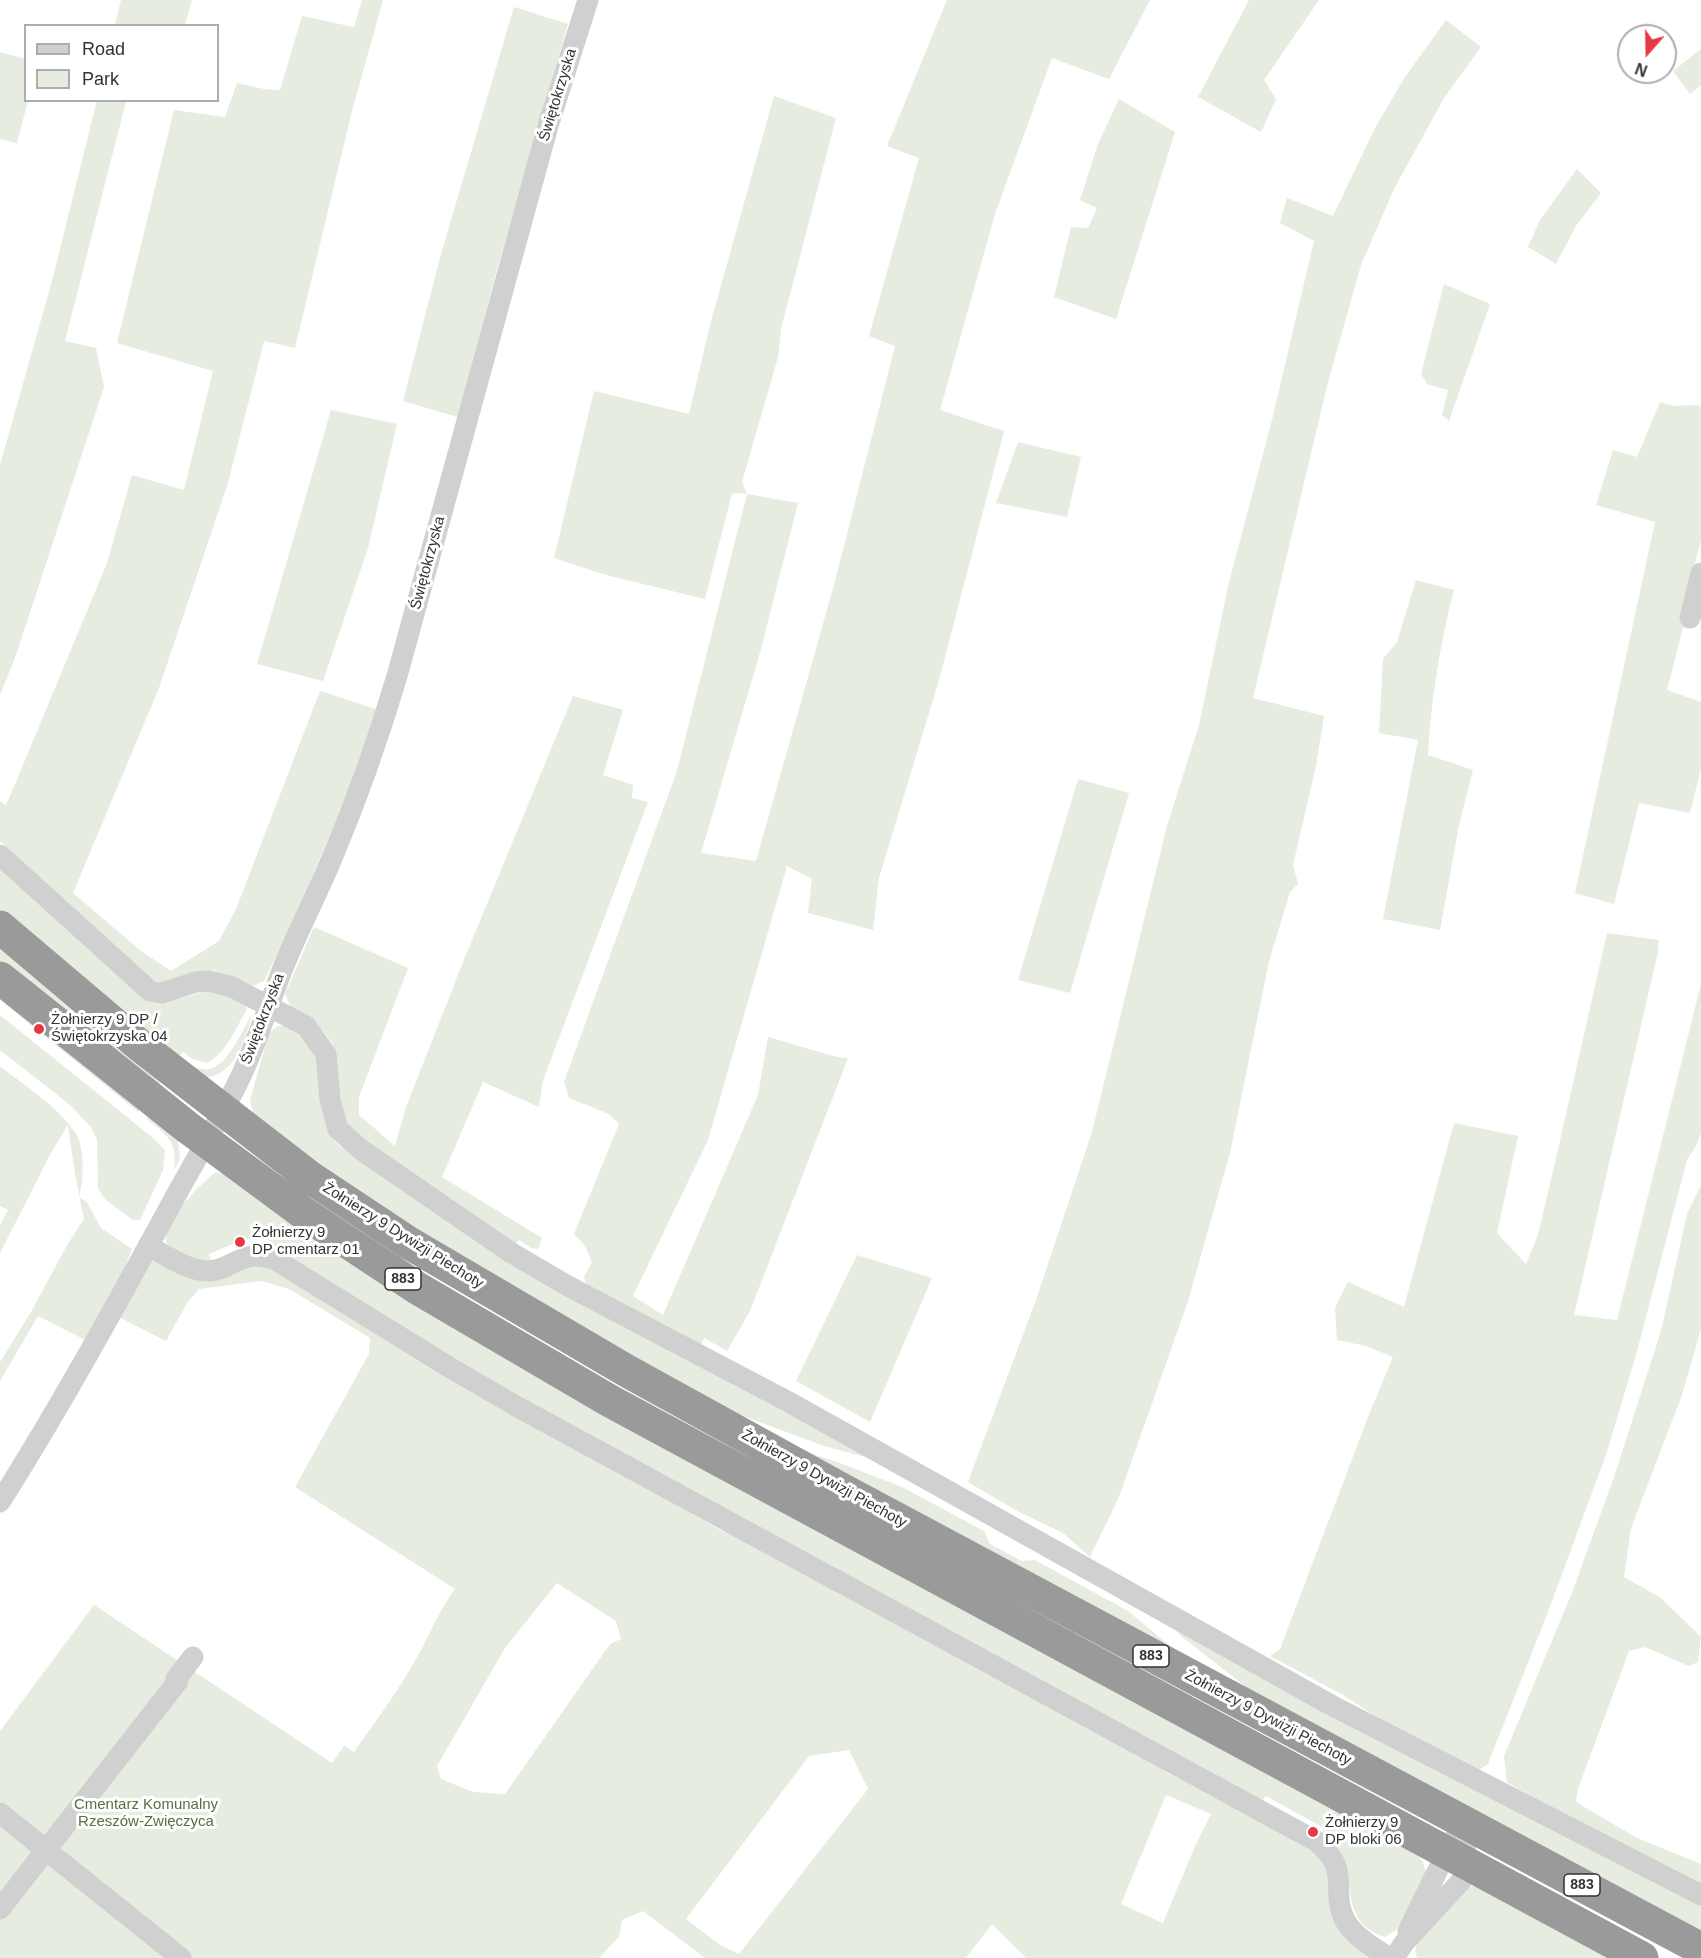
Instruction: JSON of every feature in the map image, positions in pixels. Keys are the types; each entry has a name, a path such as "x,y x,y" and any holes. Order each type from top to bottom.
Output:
{"highway":[{"name":"Żołnierzy 9 Dywizji Piechoty","path":"0,927 138,1044 311,1178 409,1243 627,1371 841,1489 1701,1949"},
{"name":"883","path":"0,978 207,1142 302,1212 417,1288 610,1401 1642,1958"}],"street":[{"name":"Świętokrzyska","path":"207,1142 241,1076 283,968 349,815 383,720 413,620 548,126 588,0"},
{"path":"1690,618 1701,573"},
{"path":"0,855 150,991 162,993 196,982 209,981 232,987 306,1026 326,1054 330,1100 338,1129 360,1149 510,1252 594,1300 827,1423 1331,1705 1701,1895"},
{"path":"0,1502 48,1425 207,1142"},
{"path":"148,1246 188,1266 208,1271 252,1256 274,1259 516,1406 1316,1841 1327,1850 1338,1869 1341,1911 1347,1923 1357,1934 1396,1953 1411,1922 1457,1858 1462,1822"},
{"path":"0,1909 178,1681 176,1679 193,1658"},
{"path":"0,1813 181,1958"}],"green space":[{"path":"121,0 192,0 185,24 115,24"},
{"path":"362,0 383,0 352,111 295,348 264,341 228,483 159,688 73,893 141,951 171,971 219,941 236,909 320,691 376,709 345,800 289,930 264,981 253,986 213,970 162,983 149,978 0,841 0,801 6,805 107,563 132,475 184,490 213,371 117,343 174,110 225,117 237,83 280,90 302,16 354,27"},
{"path":"947,0 1150,0 1109,79 1052,58 995,214 940,410 1004,431 939,680 879,878 873,930 808,913 812,879 787,866 708,1140 633,1296 663,1315 758,1095 768,1037 837,1057 848,1058 750,1311 727,1351 704,1338 701,1345 587,1288 584,1277 592,1262 585,1246 574,1234 619,1124 609,1114 569,1098 564,1082 677,771 747,494 798,503 761,649 701,853 756,861 834,585 895,346 869,336 919,158 887,146"},
{"path":"1249,0 1319,0 1264,80 1276,99 1261,132 1198,97"},
{"path":"514,7 568,24 496,273 458,417 403,401 441,254"},
{"path":"1446,20 1481,47 1444,98 1394,189 1361,265 1328,382 1253,698 1324,716 1316,766 1293,865 1298,884 1290,892 1269,961 1230,1153 1188,1301 1119,1497 1090,1557 1063,1533 1019,1512 968,1482 1036,1300 1092,1132 1167,826 1199,725 1229,582 1272,420 1314,241 1280,223 1287,198 1333,216 1375,128 1405,77"},
{"path":"1701,49 1701,85 1690,94 1677,76 1677,68"},
{"path":"0,52 24,59 24,102 28,102 17,143 0,139"},
{"path":"774,96 836,118 781,329 778,357 742,482 747,494 732,493 705,599 606,575 554,558 594,391 689,414 710,325"},
{"path":"1119,99 1175,132 1116,319 1054,297 1071,227 1088,228 1097,208 1080,200 1098,144"},
{"path":"97,102 126,102 65,341 96,348 104,387 16,655 0,695 0,465 52,281"},
{"path":"1577,169 1601,193 1576,226 1556,264 1528,247 1540,220"},
{"path":"1444,284 1490,304 1449,421 1442,415 1448,390 1427,384 1421,374"},
{"path":"1660,402 1673,406 1699,405 1701,407 1701,540 1689,588 1684,624 1667,690 1701,702 1701,768 1690,813 1639,803 1614,904 1575,893 1655,522 1596,505 1613,450 1637,457"},
{"path":"331,410 397,424 368,548 323,681 257,664"},
{"path":"1018,442 1081,457 1067,517 996,503"},
{"path":"1416,580 1454,590 1437,672 1428,755 1473,770 1459,825 1440,930 1383,919 1418,740 1379,733 1383,659 1397,642"},
{"path":"573,696 623,710 603,775 633,785 632,798 648,802 543,1080 539,1107 483,1082 442,1177 542,1238 538,1249 531,1248 519,1240 515,1245 349,1129 339,1103 333,1044 323,1031 291,1007 285,994 314,927 408,968 359,1097 359,1115 395,1146 406,1107 465,957"},
{"path":"1078,779 1129,793 1070,993 1018,980"},
{"path":"0,862 167,1002 214,989 243,1002 247,1009 225,1047 206,1063 191,1058 183,1052 176,1061 0,913"},
{"path":"1607,933 1659,940 1658,952 1574,1315 1617,1320 1701,984 1701,1133 1687,1160 1636,1355 1606,1455 1488,1764 1479,1770 1389,1725 1343,1695 1270,1656 1280,1649 1393,1357 1366,1346 1337,1340 1335,1308 1348,1282 1404,1307 1454,1123 1518,1136 1497,1233 1526,1264 1538,1235"},
{"path":"0,941 165,1077 155,1089 0,961"},
{"path":"0,988 144,1105 138,1112 0,1000"},
{"path":"252,1014 238,1054 225,1070 206,1078 194,1067 209,1069 222,1062"},
{"path":"0,1015 165,1150 163,1170 140,1220 133,1220 106,1200 98,1189 97,1140 91,1127 70,1105 0,1050"},
{"path":"288,1025 313,1052 320,1078 326,1123 340,1146 873,1459 824,1446 708,1403 634,1363 349,1187 254,1117 250,1100 269,1033 278,1026"},
{"path":"0,1066 50,1105 67,1122 78,1138 83,1164 79,1196 68,1125 52,1151 0,1253 0,1226 8,1210 0,1206"},
{"path":"153,1112 178,1139 180,1158 174,1170 175,1160 170,1140 147,1119"},
{"path":"216,1172 232,1176 1413,1849 1423,1862 1426,1873 1420,1889 1397,1929 1385,1937 1370,1930 1361,1921 1351,1898 1342,1858 1335,1844 1322,1833 1324,1828 1266,1796 1261,1802 429,1347 270,1248 269,1240 245,1239 209,1254 211,1263 188,1257 172,1249 166,1238 174,1217 201,1185"},
{"path":"1701,1185 1701,1329 1682,1395 1631,1528 1624,1577 1661,1598 1701,1637 1698,1662 1689,1666 1645,1647 1629,1651 1578,1789 1576,1802 1637,1838 1701,1864 1701,1885 1554,1810 1507,1782 1504,1756 1573,1590 1615,1474 1661,1331 1687,1214"},
{"path":"79,1197 87,1202 101,1228 132,1249 119,1283 85,1340 38,1316 0,1381 0,1362 84,1219"},
{"path":"857,1255 932,1278 870,1422 796,1381"},
{"name":"Cmentarz Komunalny Rzeszów-Zwięczyca","path":"151,1261 267,1265 720,1530 762,1546 1120,1744 1168,1773 1314,1850 1328,1867 1371,1958 1026,1958 992,1924 966,1958 705,1958 643,1911 622,1920 619,1937 599,1958 0,1958 0,1731 94,1605 332,1763 344,1746 354,1752 406,1676 455,1589 295,1487 369,1354 370,1338 289,1289 261,1281 199,1289 187,1303 166,1341 119,1317","holes":["557,1583 616,1621 621,1639 610,1644 505,1794 473,1792 441,1779 437,1766 505,1648","849,1750 868,1789 739,1954 720,1945 686,1919 809,1756","1166,1795 1211,1814 1163,1923 1121,1904"]},
{"path":"804,1451 902,1487 984,1531 990,1544 1022,1561 1035,1560 1128,1611 1187,1660"},
{"path":"1164,1616 1701,1903 1701,1937 1265,1702 1181,1636"},
{"path":"1472,1886 1484,1887 1617,1958 1417,1958 1415,1951 1418,1940 1460,1892"}],"place":[{"name":"Żołnierzy 9 DP / Świętokrzyska 04","path":"39,1029"},
{"name":"Żołnierzy 9 DP cmentarz 01","path":"240,1242"},
{"name":"Żołnierzy 9 DP bloki 06","path":"1313,1832"}]}
